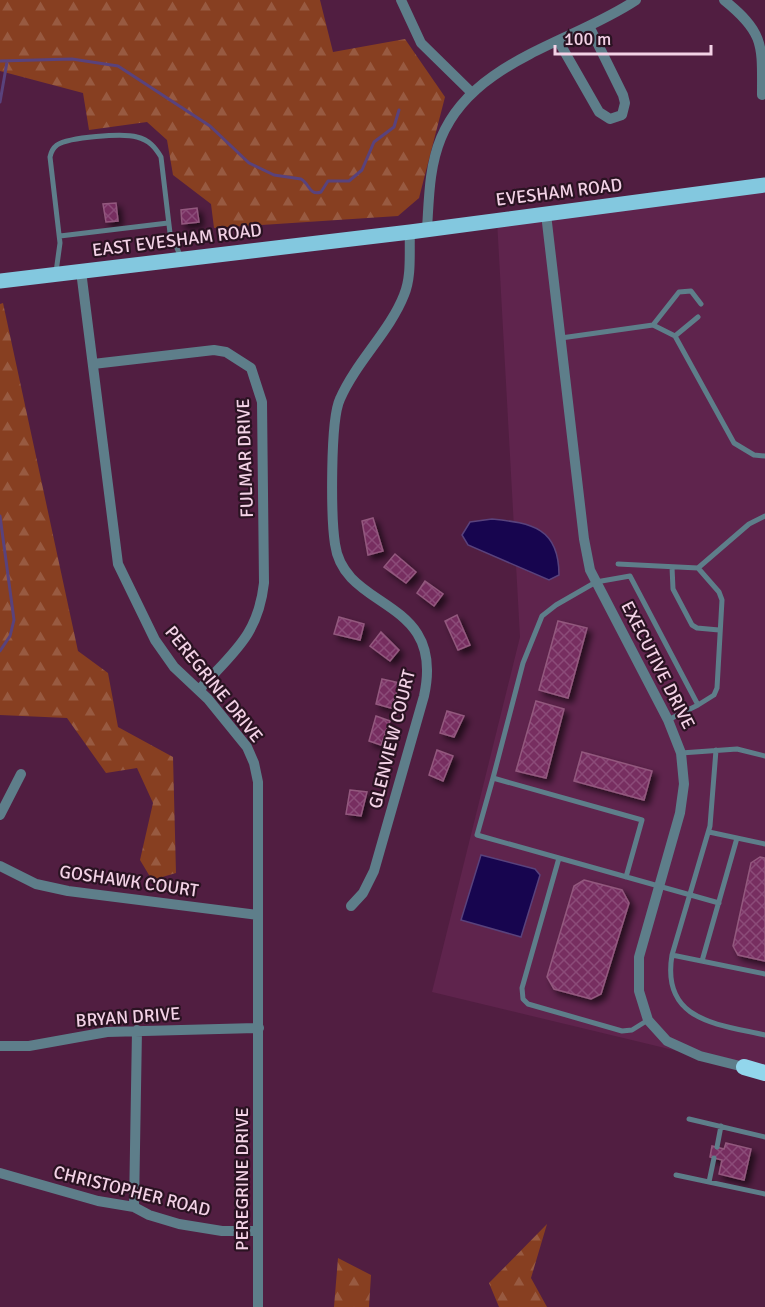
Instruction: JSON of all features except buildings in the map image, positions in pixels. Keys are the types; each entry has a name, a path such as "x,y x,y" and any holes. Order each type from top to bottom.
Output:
{"highway":[{"path":"744,1067 765,1066"},
{"path":"744,1067 765,1073"}],"main road":[{"name":"EVESHAM ROAD","path":"359,237 765,185"},
{"name":"EAST EVESHAM ROAD","path":"0,281 359,237"}],"street":[{"path":"401,0 421,43 472,93"},
{"path":"428,229 430,180 440,140 456,110 472,93 512,64 559,42 636,0"},
{"path":"724,0 743,15 758,37 762,95"},
{"path":"559,42 599,111 610,119 622,115 625,103 623,96 589,26"},
{"name":"EXECUTIVE DRIVE","path":"546,214 584,539 590,570 668,720 681,753 684,784 680,813 661,887 639,957 639,991 648,1020 667,1041 700,1056 744,1067"},
{"name":"GLENVIEW COURT","path":"351,906 363,893 374,871 424,696 428,668 426,653 413,627 403,616 350,576 337,554 332,517 335,413 346,386 404,296 408,274 410,231"},
{"name":"PEREGRINE DRIVE","path":"81,271 118,564 155,640 174,667 199,690 247,747 258,782 258,1307"},
{"name":"FULMAR DRIVE","path":"93,364 214,350 240,360 255,374 262,402 262,601 257,620 245,640 199,690"},
{"path":"0,815 21,774"},
{"name":"GOSHAWK COURT","path":"0,866 36,884 68,891 258,915"},
{"name":"BRYAN DRIVE","path":"0,1046 29,1046 72,1036 137,1030 259,1028"},
{"path":"134,1206 137,1030"},
{"name":"CHRISTOPHER ROAD","path":"0,1173 99,1201 134,1206 148,1215 179,1224 222,1231 258,1231"}],"lane":[{"path":"55,274 60,256 60,236 50,157 58,144 67,141 122,135 136,136 155,146 161,157 170,233 182,259"},
{"path":"60,236 168,223"},
{"path":"653,325 679,292 691,291 701,304"},
{"path":"675,336 698,317"},
{"path":"560,338 653,325 675,336 734,443 753,456 765,456"},
{"path":"618,564 698,568 749,524 765,516"},
{"path":"672,567 673,589 692,625 697,628 719,630"},
{"path":"668,720 714,695 717,688 722,600 719,592 698,568"},
{"path":"698,705 630,576 596,582 555,605 536,625 477,835 719,903"},
{"path":"681,753 737,749 765,756"},
{"path":"716,750 709,832 669,972 672,988 680,1003 692,1015 707,1022 765,1035"},
{"path":"493,778 642,820 626,877"},
{"path":"709,832 765,844"},
{"path":"702,961 737,838"},
{"path":"559,858 522,988 523,999 528,1004 622,1031 632,1030 648,1020"},
{"path":"672,955 765,974"},
{"path":"689,1119 765,1137"},
{"path":"717,1147 721,1126"},
{"path":"709,1182 714,1158"},
{"path":"676,1175 765,1194"}],"shaded area":[{"path":"765,185 765,1067 744,1067 432,992 520,637 497,220"},
{"path":"492,519 531,526 540,531 554,547 558,559 559,575 549,580 468,545 462,535 470,522"},
{"path":"481,855 535,869 540,875 521,937 461,920"}],"green space":[{"path":"0,0 320,0 333,52 405,39 445,97 419,198 398,216 214,228 211,204 173,175 167,140 147,122 89,130 83,93 0,71"},
{"path":"3,303 78,651 108,673 118,727 173,757 176,873 152,880 140,860 153,803 137,768 106,773 67,718 0,715 0,304"},
{"path":"547,1224 531,1278 547,1307 499,1307 489,1283"},
{"path":"338,1258 371,1275 369,1307 334,1307"}],"waterway":[{"path":"0,61 72,59 118,66 210,126 249,163 274,175 301,179 317,193 321,192 328,181 349,181 362,170 374,142 394,127 399,110"},
{"path":"0,102 7,62"},
{"path":"0,516 14,620 10,636 0,651"}]}
